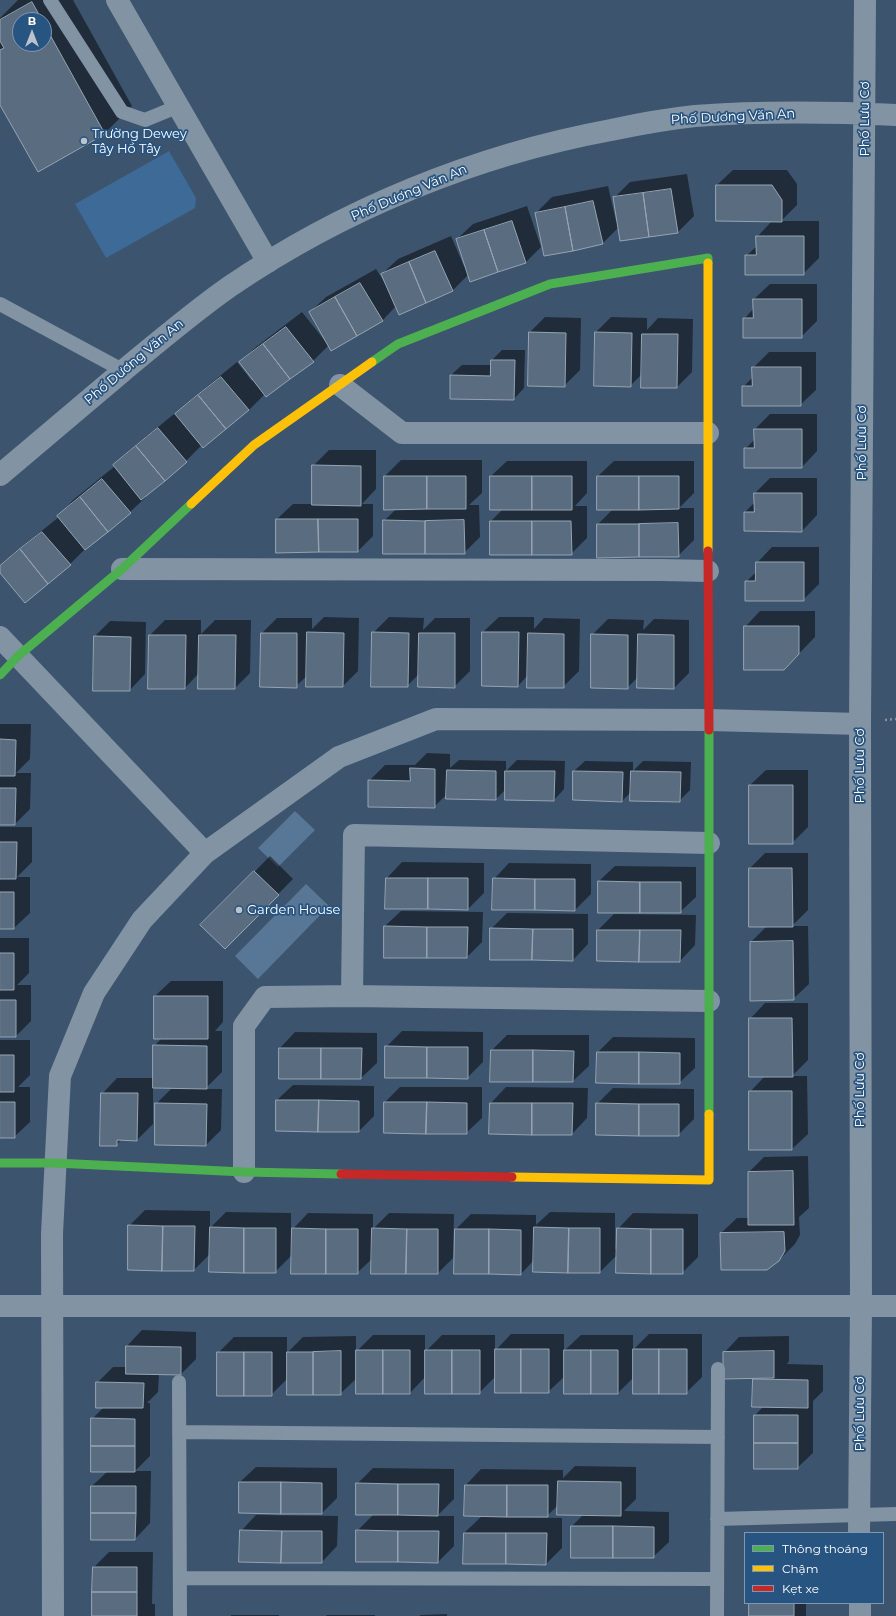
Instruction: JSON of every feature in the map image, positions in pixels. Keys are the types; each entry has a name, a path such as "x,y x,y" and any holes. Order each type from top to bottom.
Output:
{"street":[{"path":"117,0 268,262"},
{"name":"Phố Lưu Cơ","path":"859,1524 861,1306 860,724 865,0"},
{"name":"Phố Dương Văn An","path":"0,475 204,305 268,262 323,231 386,200 496,158 573,137 632,126 694,116 760,113 865,113 896,115"},
{"path":"0,676 18,656 122,569 254,445 398,344 550,284 708,258 709,1180 244,1172 55,1163 0,1163"},
{"path":"340,385 402,433 708,433"},
{"path":"122,569 708,571"},
{"path":"0,637 205,853"},
{"path":"53,1616 52,1234 60,1076 94,993 142,920 205,853 339,756 436,718 709,720 860,724"},
{"path":"352,996 354,835 709,843"},
{"path":"244,1172 244,1026 265,997 352,996 709,1001"},
{"path":"0,1306 896,1306"},
{"path":"860,1604 860,1616"}],"lane":[{"path":"50,0 122,112 145,120 179,106"},
{"path":"0,304 124,371"},
{"path":"717,1616 718,1369"},
{"path":"179,1382 180,1616"},
{"path":"179,1432 718,1437"},
{"path":"717,1519 859,1524 896,1514"},
{"path":"180,1578 717,1579"}],"shaded area":[{"path":"169,151 196,198 195,208 106,258 75,204"},
{"path":"295,811 315,830 278,867 258,848"},
{"path":"306,884 329,906 258,979 235,956"}],"building":[{"path":"32,2 38,12 14,12"},
{"path":"12,13 12,52 52,52 52,38 105,134 38,172 0,105 0,50 4,48 0,41 0,20"},
{"path":"716,185 772,185 782,200 782,222 716,221"},
{"path":"671,189 678,233 649,237 643,193"},
{"path":"643,193 649,237 620,241 613,197"},
{"path":"593,201 603,244 573,251 565,207"},
{"path":"565,207 573,251 544,256 535,213"},
{"path":"512,221 526,263 498,272 484,230"},
{"path":"484,230 498,272 470,282 456,239"},
{"path":"756,236 804,236 804,275 745,275 745,255 756,255"},
{"path":"435,251 453,291 426,303 409,262"},
{"path":"409,262 426,303 399,315 381,274"},
{"path":"360,283 383,321 357,336 335,297"},
{"path":"335,297 357,336 331,351 309,312"},
{"path":"753,299 802,299 802,338 743,338 743,318 753,318"},
{"path":"286,327 314,362 290,379 263,344"},
{"path":"529,332 566,333 565,387 528,386"},
{"path":"595,332 632,333 631,387 594,386"},
{"path":"642,334 678,334 677,388 641,388"},
{"path":"263,344 290,379 266,397 239,362"},
{"path":"491,360 515,360 514,400 450,399 450,375 490,376"},
{"path":"752,367 801,367 801,406 742,406 742,386 752,386"},
{"path":"221,377 249,410 226,429 198,395"},
{"path":"198,395 226,429 203,448 175,414"},
{"path":"158,428 187,462 165,481 136,446"},
{"path":"754,429 802,429 802,468 744,468 744,448 754,448"},
{"path":"136,446 165,481 141,500 113,465"},
{"path":"312,465 361,466 361,506 312,505"},
{"path":"384,476 427,476 427,509 384,510"},
{"path":"427,476 466,476 466,509 427,509"},
{"path":"490,476 532,476 532,510 490,510"},
{"path":"532,476 572,476 572,510 532,510"},
{"path":"597,476 639,476 639,510 597,510"},
{"path":"639,476 679,476 679,509 639,510"},
{"path":"102,479 131,513 108,532 80,497"},
{"path":"754,493 802,493 802,532 744,531 744,512 754,512"},
{"path":"80,497 108,532 85,550 57,516"},
{"path":"276,519 318,519 319,552 276,553"},
{"path":"318,519 358,519 358,552 319,552"},
{"path":"383,520 425,521 425,554 383,554"},
{"path":"464,520 465,554 425,554 425,521"},
{"path":"490,521 532,521 532,555 490,555"},
{"path":"532,521 571,521 572,555 532,555"},
{"path":"678,523 679,557 639,557 639,524"},
{"path":"597,524 639,524 639,557 597,558"},
{"path":"42,532 71,565 48,584 20,549"},
{"path":"20,549 48,584 25,603 0,573 0,566"},
{"path":"756,562 804,562 804,601 745,601 745,581 755,581"},
{"path":"744,626 799,626 799,654 784,670 744,670"},
{"path":"307,632 344,633 343,687 306,687"},
{"path":"372,632 409,633 408,687 371,687"},
{"path":"482,632 519,632 518,687 482,686"},
{"path":"261,633 297,633 297,688 260,687"},
{"path":"419,633 455,633 455,688 418,687"},
{"path":"528,633 564,634 564,688 527,688"},
{"path":"591,634 628,635 628,689 591,688"},
{"path":"638,634 674,635 674,689 637,688"},
{"path":"149,635 186,635 185,689 148,689"},
{"path":"199,635 236,635 235,689 198,689"},
{"path":"94,636 131,637 130,691 93,691"},
{"path":"0,739 16,740 15,776 0,776"},
{"path":"410,768 435,769 435,808 368,807 368,780 410,781"},
{"path":"447,770 496,771 496,800 446,799"},
{"path":"505,771 555,771 554,801 505,800"},
{"path":"573,771 623,772 622,802 573,800"},
{"path":"631,771 681,772 680,802 630,801"},
{"path":"749,785 793,785 793,844 749,844"},
{"path":"0,788 16,788 15,825 0,825"},
{"path":"0,842 17,842 16,879 0,879"},
{"path":"749,868 792,868 793,927 749,927"},
{"name":"Garden House","path":"254,871 279,895 225,949 200,925"},
{"path":"386,878 428,878 428,909 385,909"},
{"path":"428,878 468,878 468,910 428,909"},
{"path":"493,878 535,879 535,910 492,910"},
{"path":"535,879 575,879 575,911 535,910"},
{"path":"598,881 640,882 640,913 598,913"},
{"path":"640,882 681,882 681,913 640,913"},
{"path":"0,892 14,892 14,929 0,929"},
{"path":"384,926 427,927 427,958 384,958"},
{"path":"427,927 468,927 467,958 427,958"},
{"path":"490,928 533,929 532,960 490,960"},
{"path":"533,929 573,929 573,961 532,960"},
{"path":"597,930 640,930 639,962 597,961"},
{"path":"640,930 681,930 680,962 639,962"},
{"path":"793,941 794,1000 750,1001 750,942"},
{"path":"0,953 14,953 14,990 0,990"},
{"path":"154,996 208,996 208,1039 154,1039"},
{"path":"0,1000 16,1000 16,1037 0,1037"},
{"path":"749,1018 792,1018 793,1077 749,1077"},
{"path":"153,1045 207,1046 207,1089 153,1088"},
{"path":"385,1046 427,1047 427,1078 385,1078"},
{"path":"427,1047 468,1047 468,1079 427,1078"},
{"path":"279,1048 321,1048 321,1079 279,1079"},
{"path":"321,1048 362,1048 361,1079 321,1079"},
{"path":"491,1050 533,1050 533,1082 490,1082"},
{"path":"533,1050 574,1051 573,1082 533,1082"},
{"path":"597,1052 639,1052 639,1084 596,1083"},
{"path":"639,1052 680,1053 680,1084 639,1084"},
{"path":"0,1055 14,1055 14,1092 0,1092"},
{"path":"749,1091 792,1091 792,1150 749,1150"},
{"path":"101,1093 138,1093 137,1141 117,1140 117,1146 100,1146"},
{"path":"276,1100 319,1100 318,1132 276,1131"},
{"path":"319,1100 359,1101 359,1132 318,1132"},
{"path":"0,1102 15,1102 15,1138 0,1138"},
{"path":"384,1102 427,1102 426,1134 384,1133"},
{"path":"427,1102 467,1103 467,1134 426,1134"},
{"path":"155,1103 207,1104 206,1146 155,1145"},
{"path":"490,1103 532,1103 532,1135 489,1134"},
{"path":"532,1103 573,1103 572,1135 532,1135"},
{"path":"596,1103 639,1104 639,1136 596,1135"},
{"path":"639,1104 679,1104 679,1136 639,1136"},
{"path":"793,1171 794,1225 748,1225 748,1172"},
{"path":"128,1225 163,1226 162,1271 128,1270"},
{"path":"163,1226 195,1226 194,1271 162,1271"},
{"path":"210,1227 244,1228 244,1273 209,1272"},
{"path":"534,1227 569,1228 568,1273 533,1272"},
{"path":"244,1228 276,1228 276,1273 244,1273"},
{"path":"292,1228 326,1229 326,1274 291,1274"},
{"path":"372,1228 407,1229 406,1274 371,1274"},
{"path":"569,1228 600,1228 600,1273 568,1273"},
{"path":"617,1228 651,1229 651,1274 616,1273"},
{"path":"326,1229 358,1229 358,1274 326,1274"},
{"path":"407,1229 438,1229 438,1274 406,1274"},
{"path":"455,1229 489,1229 489,1274 454,1274"},
{"path":"489,1229 521,1230 521,1275 489,1274"},
{"path":"651,1229 683,1229 683,1274 651,1274"},
{"path":"784,1232 785,1251 779,1261 767,1270 721,1270 720,1233"},
{"path":"126,1346 181,1347 181,1375 126,1374"},
{"path":"495,1349 521,1349 521,1393 495,1393"},
{"path":"521,1349 549,1349 549,1393 521,1393"},
{"path":"633,1349 659,1349 659,1394 633,1394"},
{"path":"659,1349 687,1349 687,1394 659,1394"},
{"path":"356,1350 383,1350 383,1394 356,1394"},
{"path":"383,1350 410,1350 410,1394 383,1394"},
{"path":"425,1350 452,1350 452,1394 425,1394"},
{"path":"452,1350 480,1350 480,1394 452,1394"},
{"path":"564,1350 591,1350 591,1394 564,1394"},
{"path":"591,1350 618,1350 618,1394 591,1394"},
{"path":"341,1351 341,1395 313,1395 313,1352"},
{"path":"774,1351 774,1378 723,1379 723,1352"},
{"path":"217,1352 244,1352 244,1396 217,1396"},
{"path":"244,1352 272,1352 272,1396 244,1396"},
{"path":"287,1352 313,1352 313,1395 287,1395"},
{"path":"753,1379 808,1380 808,1408 752,1407"},
{"path":"96,1382 144,1383 143,1408 96,1408"},
{"path":"754,1415 798,1415 798,1443 754,1443"},
{"path":"91,1418 135,1419 135,1446 91,1446"},
{"path":"754,1443 798,1443 798,1469 754,1469"},
{"path":"91,1446 135,1446 135,1472 91,1472"},
{"path":"558,1481 621,1482 621,1516 557,1515"},
{"path":"239,1482 281,1482 281,1514 239,1513"},
{"path":"281,1482 322,1483 322,1514 281,1514"},
{"path":"356,1483 398,1484 398,1515 356,1515"},
{"path":"398,1484 439,1484 438,1516 398,1515"},
{"path":"465,1485 507,1485 507,1517 464,1516"},
{"path":"507,1485 548,1485 548,1517 507,1517"},
{"path":"91,1486 136,1486 136,1513 91,1513"},
{"path":"91,1513 136,1513 135,1540 91,1540"},
{"path":"571,1526 613,1526 613,1558 571,1558"},
{"path":"613,1526 654,1527 654,1558 613,1558"},
{"path":"240,1530 282,1531 281,1563 239,1562"},
{"path":"356,1530 398,1531 398,1562 356,1562"},
{"path":"282,1531 322,1531 322,1563 281,1563"},
{"path":"398,1531 439,1531 438,1563 398,1562"},
{"path":"464,1533 506,1533 506,1564 463,1564"},
{"path":"506,1533 547,1533 546,1565 506,1564"},
{"path":"93,1567 137,1567 137,1592 92,1592"},
{"path":"92,1592 137,1592 137,1616 92,1616"},
{"path":"749,1604 794,1604 794,1616 749,1616"}],"traffic: fast":[{"path":"372,362 398,344 550,284 708,258 708,263"},
{"path":"0,675 18,656 122,569 191,504"},
{"path":"709,730 709,1114"},
{"path":"0,1163 55,1163 244,1172 341,1174"}],"traffic: slow":[{"path":"708,263 708,551"},
{"path":"191,504 254,445 372,362"},
{"path":"512,1177 709,1180 709,1114"}],"traffic: jam":[{"path":"708,551 709,730"},
{"path":"341,1174 512,1177"}],"place":[{"name":"Trường Dewey Tây Hồ Tây","path":"84,141"},
{"name":"Garden House","path":"239,910"}]}
